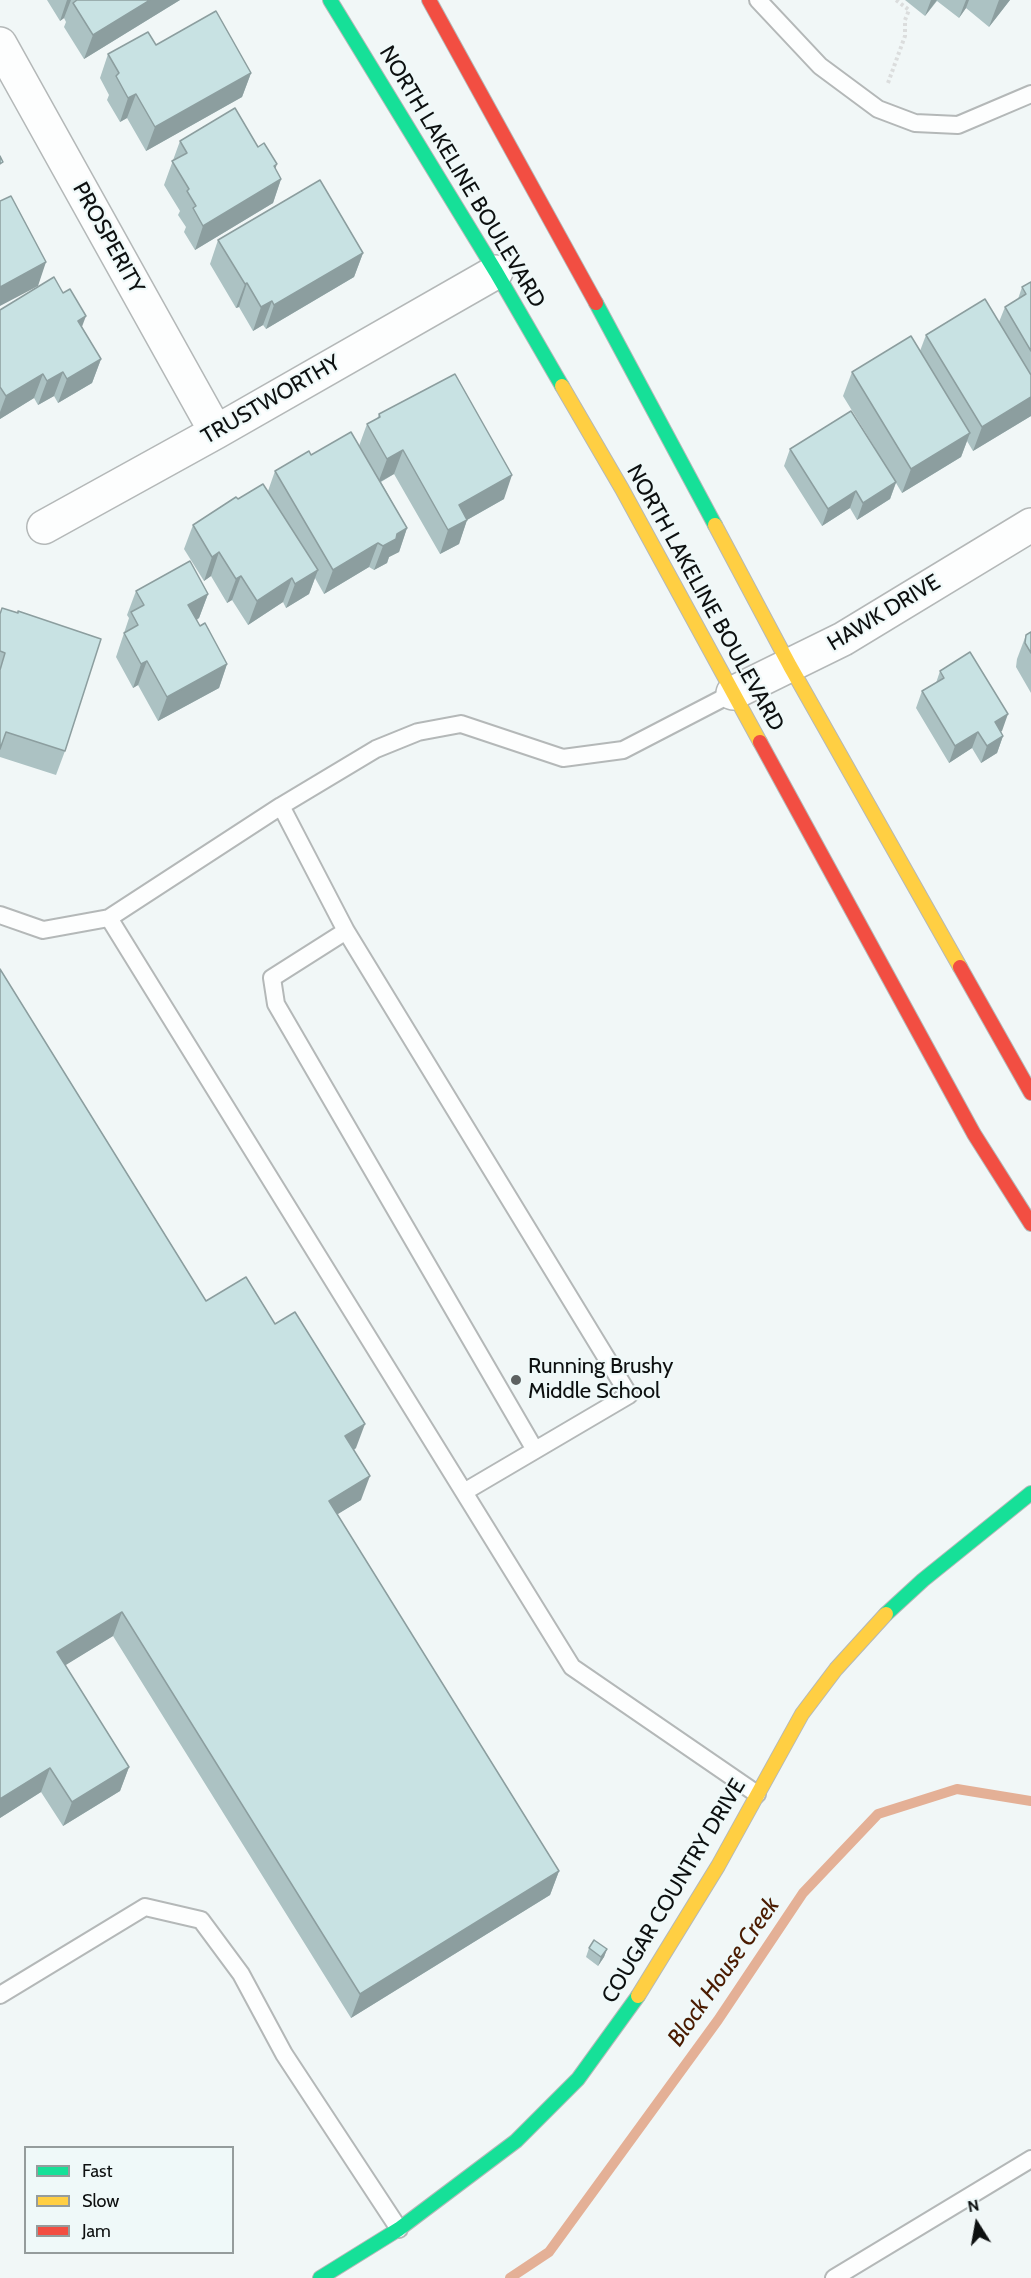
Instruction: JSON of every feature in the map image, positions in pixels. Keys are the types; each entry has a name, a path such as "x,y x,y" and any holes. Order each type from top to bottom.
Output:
{"main road":[{"name":"NORTH LAKELINE BOULEVARD","path":"330,0 496,272 622,489 974,1134 1031,1224"},
{"name":"NORTH LAKELINE BOULEVARD","path":"429,0 560,235 790,666 1031,1093"},
{"name":"COUGAR COUNTRY DRIVE","path":"320,2278 399,2229 516,2141 578,2079 629,2011 718,1866 802,1714 836,1669 876,1623 923,1580 1031,1493"}],"street":[{"name":"PROSPERITY","path":"0,44 216,432"},
{"name":"TRUSTWORTHY","path":"44,527 496,272"},
{"name":"HAWK DRIVE","path":"734,693 843,639 1031,525"}],"lane":[{"path":"758,0 820,66 878,109 915,123 958,125 1031,94"},
{"path":"0,915 42,930 110,918 281,806 376,749 418,732 461,724 563,758 623,750 734,693"},
{"path":"281,806 346,931 629,1395 464,1492"},
{"path":"110,918 572,1666 757,1794"},
{"path":"346,931 272,978 276,1004 535,1450"},
{"path":"0,1995 145,1907 201,1920 241,1974 284,2054 399,2229"},
{"path":"834,2278 1031,2159"}],"path":[{"path":"878,109 905,36 905,20 909,10 896,0"}],"building":[{"path":"77,0 150,0 93,35 73,3"},
{"path":"216,11 251,73 155,127 136,94 128,98 116,76 119,73 108,54 148,32 156,45"},
{"path":"235,108 258,147 264,143 277,164 274,166 281,179 203,226 193,208 196,206 187,191 189,189 172,161 187,153 180,141"},
{"path":"320,180 363,253 274,305 272,301 261,307 218,240"},
{"path":"11,196 46,262 0,287 0,201"},
{"path":"54,277 63,293 70,289 86,316 78,321 101,359 67,379 63,372 47,381 43,374 6,396 0,387 0,310"},
{"path":"1031,282 1031,351 1005,307 1026,294 1022,287"},
{"path":"985,299 1031,375 1031,397 982,427 926,335"},
{"path":"911,336 970,433 911,469 852,372"},
{"path":"455,374 512,475 459,505 467,520 448,530 403,450 387,459 367,424 380,417 379,414"},
{"path":"851,411 896,482 863,503 856,491 828,509 790,449"},
{"path":"351,432 407,528 397,534 396,539 383,546 378,543 333,570 275,471 309,451 311,455"},
{"path":"263,484 318,570 295,584 292,578 257,601 241,576 236,579 219,552 212,557 193,525 236,497 238,499"},
{"path":"190,561 208,594 188,605 200,626 205,623 227,664 167,697 147,661 141,664 124,633 138,625 131,612 144,605 136,591"},
{"path":"2,608 18,613 18,611 101,639 65,751 6,732 0,749 0,670 5,653 0,651"},
{"path":"1031,632 1031,653 1025,643 1026,635"},
{"path":"970,652 1008,714 995,722 1003,736 987,746 978,732 955,746 922,691 944,678 940,671"},
{"path":"0,969 206,1301 246,1277 275,1324 295,1312 365,1424 345,1436 370,1476 329,1501 559,1871 360,1994 122,1612 57,1652 129,1767 72,1802 50,1768 0,1799"},
{"path":"594,1940 607,1949 601,1957 589,1948"}],"waterway":[{"name":"Block House Creek","path":"510,2278 549,2252 718,2020 803,1893 878,1814 957,1789 1031,1801"}],"traffic: fast":[{"path":"330,0 496,272 562,386"},
{"path":"596,303 715,525"},
{"path":"886,1614 923,1580 1031,1493"},
{"path":"320,2278 399,2229 516,2141 578,2079 638,1996"}],"traffic: slow":[{"path":"562,386 622,489 760,742"},
{"path":"715,525 790,666 960,967"},
{"path":"638,1996 718,1866 802,1714 836,1669 886,1614"}],"traffic: jam":[{"path":"429,0 596,303"},
{"path":"760,742 974,1134 1031,1224"},
{"path":"960,967 1031,1093"}],"place":[{"name":"Running Brushy Middle School","path":"516,1380"}]}
